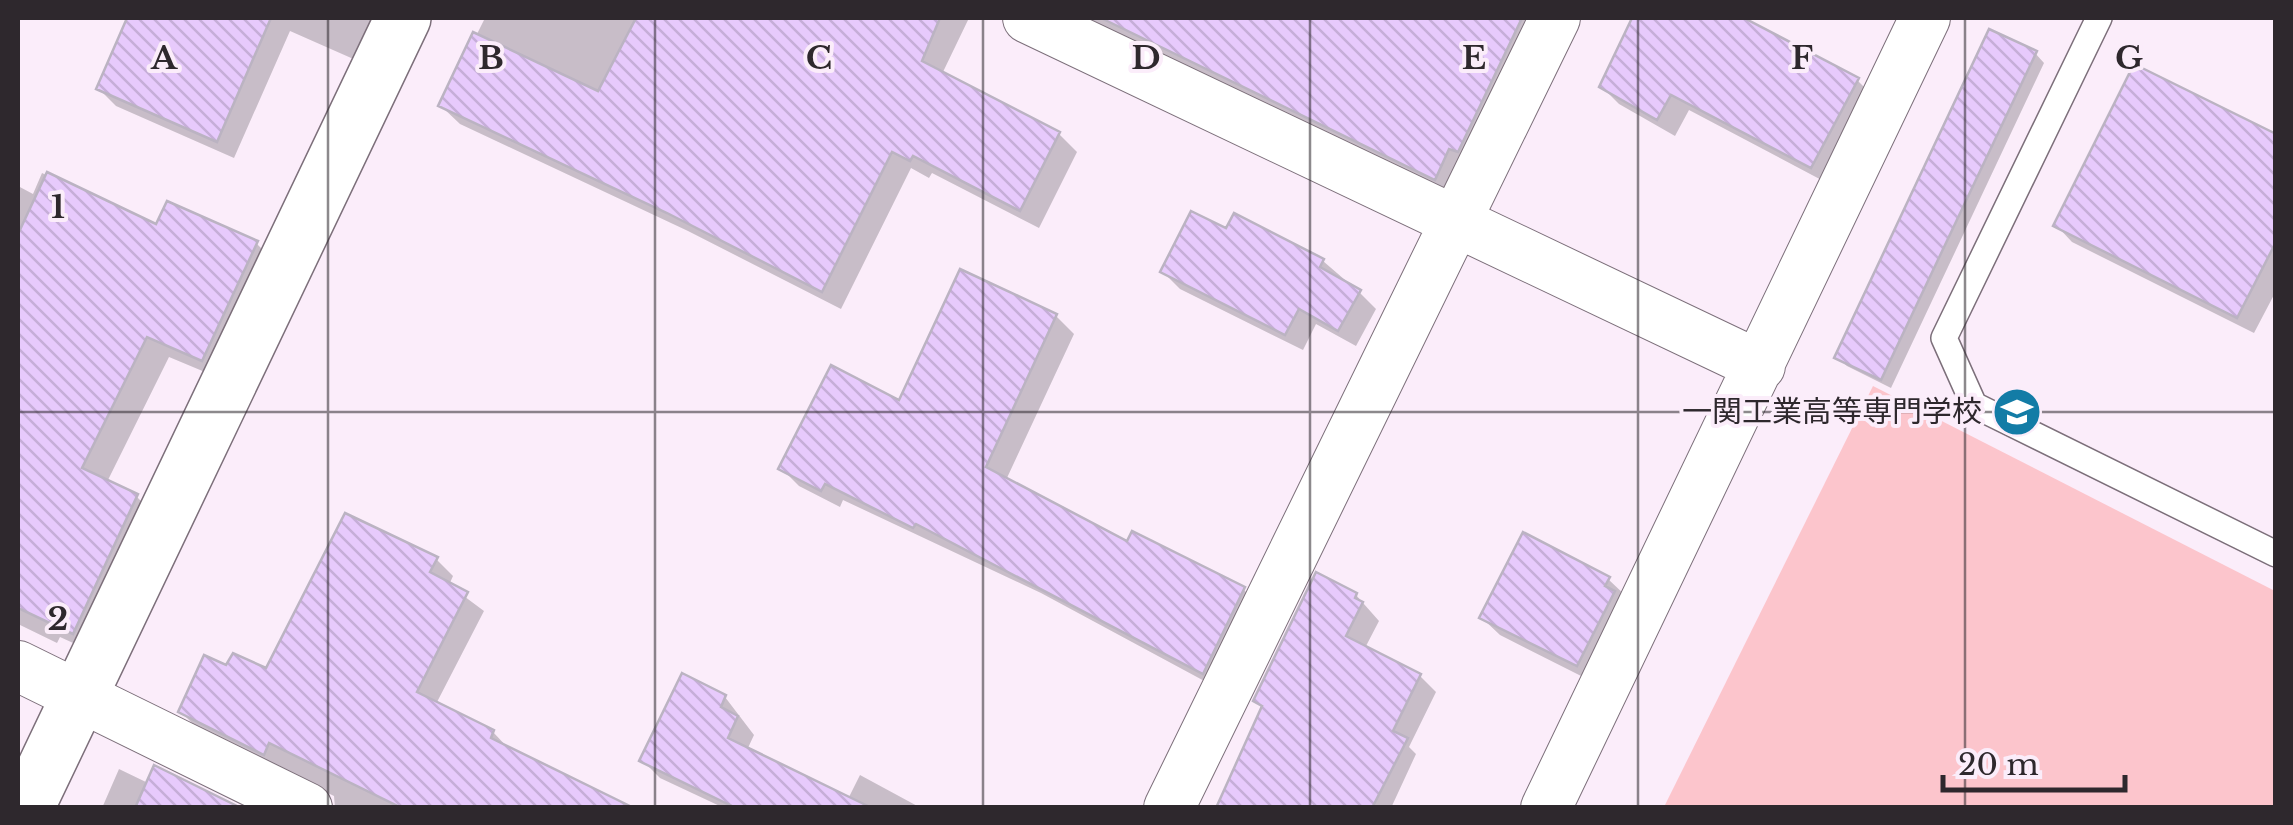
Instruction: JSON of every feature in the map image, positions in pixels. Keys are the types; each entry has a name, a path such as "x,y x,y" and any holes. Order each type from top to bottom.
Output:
{"street":[{"path":"26,808 402,18"},
{"path":"1028,18 1454,224 1760,366"},
{"path":"1169,808 1555,18"},
{"path":"1546,808 1926,18"},
{"path":"18,666 307,808"}],"lane":[{"path":"2099,18 1944,338 1974,405 2276,554"}],"shaded area":[{"path":"1873,386 2275,591 2275,807 1664,807"}],"building":[{"path":"127,18 271,18 217,142 96,89"},
{"path":"636,18 940,18 922,61 1060,132 1020,211 913,156 910,161 892,152 822,292 667,213 438,106 473,32 598,91"},
{"path":"1101,18 1522,18 1458,152 1449,149 1435,180"},
{"path":"1632,18 1744,18 1859,78 1811,168 1671,95 1657,120 1599,87"},
{"path":"1989,29 2037,51 1881,380 1834,358"},
{"path":"2134,64 2276,134 2276,242 2237,318 2053,226"},
{"path":"47,172 156,224 167,201 258,241 202,361 147,337 82,468 138,494 73,634 18,608 18,234"},
{"path":"1191,211 1226,228 1234,213 1324,259 1320,267 1361,290 1338,331 1299,309 1285,335 1160,272"},
{"path":"960,269 1057,314 986,467 1127,541 1132,531 1245,587 1203,674 916,524 913,528 825,484 821,491 778,469 831,365 899,400"},
{"path":"345,513 438,557 430,572 468,592 417,692 494,730 491,738 634,808 402,808 269,743 264,755 178,712 204,655 226,665 233,653 266,668"},
{"path":"1523,532 1610,577 1605,586 1615,591 1577,666 1479,618"},
{"path":"1316,572 1357,593 1355,598 1363,602 1346,636 1421,674 1393,731 1408,738 1372,808 1216,808 1262,706 1253,701"},
{"path":"682,673 726,695 721,707 738,716 728,738 872,808 736,808 639,761"},
{"path":"154,765 239,807 239,808 135,808"}],"place":[{"name":"一関工業高等専門学校","path":"2017,412"}]}
